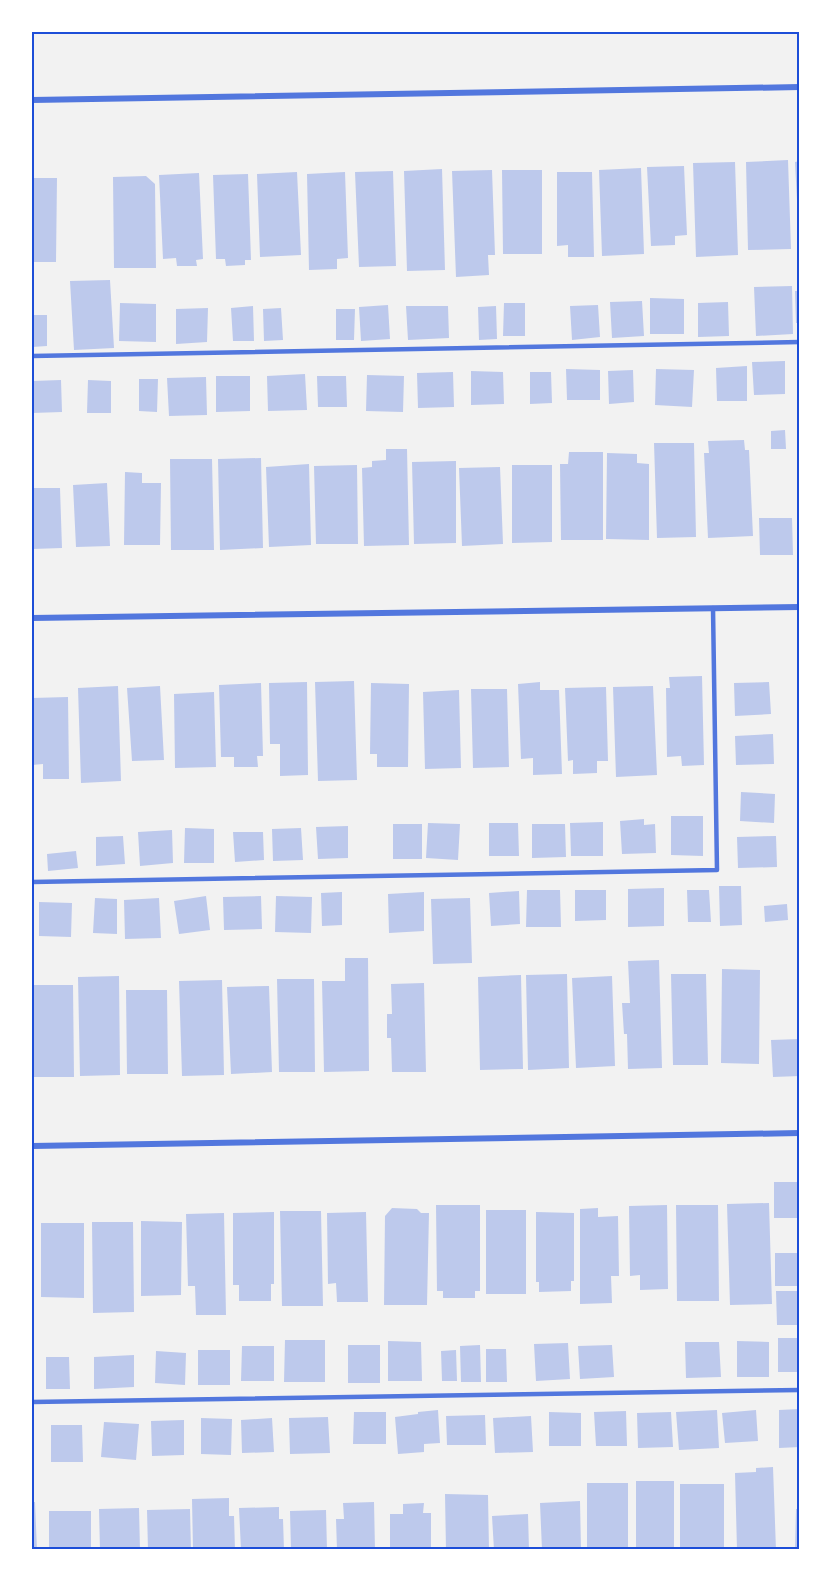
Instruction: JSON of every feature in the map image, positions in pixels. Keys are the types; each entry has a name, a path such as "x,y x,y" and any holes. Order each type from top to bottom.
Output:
{"street":[{"path":"32,100 800,87"},
{"path":"32,618 800,607"},
{"path":"32,1146 800,1133"}],"lane":[{"path":"32,356 800,342"},
{"path":"32,882 717,870 713,608"},
{"path":"32,1402 800,1390"}],"building":[{"path":"788,160 791,249 748,250 746,162"},
{"path":"800,161 800,220 798,220 795,162"},
{"path":"735,162 738,255 696,257 693,163"},
{"path":"684,166 687,235 675,236 675,245 651,246 647,167"},
{"path":"641,168 644,254 602,256 599,170"},
{"path":"442,169 445,270 407,271 404,171"},
{"path":"492,170 495,255 488,255 489,275 456,277 452,171"},
{"path":"502,170 542,170 542,254 503,254"},
{"path":"393,171 396,266 359,267 355,172"},
{"path":"297,172 301,255 260,257 257,174"},
{"path":"345,172 348,258 337,259 337,269 309,270 307,174"},
{"path":"557,172 592,172 594,257 568,257 568,245 557,246"},
{"path":"199,173 203,259 196,260 197,266 177,266 176,258 163,259 159,175"},
{"path":"248,174 251,260 245,260 245,265 226,266 225,259 216,259 213,175"},
{"path":"146,176 155,184 156,268 114,268 113,177"},
{"path":"32,178 57,178 56,262 32,262"},
{"path":"110,280 114,348 74,350 70,281"},
{"path":"792,286 793,334 756,336 754,287"},
{"path":"795,291 800,291 800,323 796,323"},
{"path":"650,298 684,299 684,334 650,334"},
{"path":"642,301 644,336 612,338 610,302"},
{"path":"728,302 729,336 698,337 698,303"},
{"path":"120,303 156,304 156,342 119,341"},
{"path":"504,303 525,303 525,336 503,336"},
{"path":"388,305 390,339 361,341 359,307"},
{"path":"598,305 600,337 572,340 570,306"},
{"path":"253,306 254,341 233,341 231,308"},
{"path":"406,306 448,306 449,338 408,340"},
{"path":"496,306 497,339 479,340 478,307"},
{"path":"208,308 207,342 176,344 176,309"},
{"path":"281,308 283,340 264,341 263,309"},
{"path":"336,309 355,309 354,340 336,340"},
{"path":"32,315 47,315 47,346 32,347"},
{"path":"785,361 785,394 754,395 752,362"},
{"path":"747,366 747,401 717,401 716,368"},
{"path":"566,369 600,370 600,400 567,400"},
{"path":"656,369 694,370 692,407 655,405"},
{"path":"633,370 634,402 609,404 608,371"},
{"path":"471,371 503,372 504,404 471,405"},
{"path":"453,372 454,407 418,408 417,373"},
{"path":"530,372 551,372 552,403 530,404"},
{"path":"305,374 307,410 268,411 267,376"},
{"path":"367,375 404,376 403,412 366,411"},
{"path":"216,376 250,376 250,411 216,412"},
{"path":"317,376 346,376 347,407 318,407"},
{"path":"206,377 207,415 169,416 167,378"},
{"path":"139,379 158,379 157,412 139,411"},
{"path":"61,380 62,412 32,413 32,381"},
{"path":"88,380 111,381 111,413 87,413"},
{"path":"785,430 786,449 771,449 771,431"},
{"path":"744,440 745,450 749,450 753,536 708,538 704,453 709,453 708,441"},
{"path":"654,443 694,443 696,537 657,538"},
{"path":"386,449 407,449 409,545 364,546 362,468 372,467 372,461 386,460"},
{"path":"569,452 603,452 603,540 561,540 560,464 568,464"},
{"path":"607,453 637,454 637,463 649,464 649,540 606,539"},
{"path":"261,458 263,548 220,550 218,459"},
{"path":"170,459 212,459 214,550 171,550"},
{"path":"456,461 456,543 414,544 412,462"},
{"path":"309,464 311,545 269,547 266,467"},
{"path":"357,465 358,544 316,544 314,466"},
{"path":"512,465 552,465 552,542 512,543"},
{"path":"500,467 503,544 462,546 459,468"},
{"path":"125,472 142,473 142,483 161,483 160,545 124,545"},
{"path":"107,483 110,546 76,547 73,485"},
{"path":"32,488 60,488 62,548 32,549"},
{"path":"759,518 792,518 793,555 760,555"},
{"path":"702,676 704,765 682,766 681,756 667,757 666,688 670,688 669,677"},
{"path":"354,681 357,780 318,781 315,682"},
{"path":"307,682 308,775 280,776 280,744 270,744 269,683"},
{"path":"540,682 540,690 559,690 562,774 533,775 533,758 521,759 518,684"},
{"path":"769,682 771,714 735,716 734,683"},
{"path":"261,683 263,756 257,756 258,767 234,767 234,757 221,757 219,685"},
{"path":"371,683 409,684 408,767 377,767 377,754 370,754"},
{"path":"118,686 121,781 81,783 78,688"},
{"path":"160,686 164,760 132,761 127,688"},
{"path":"653,686 657,775 616,777 613,687"},
{"path":"606,687 608,761 597,761 597,773 573,774 573,760 568,761 565,688"},
{"path":"471,689 507,689 509,767 473,768"},
{"path":"459,690 461,768 425,769 423,692"},
{"path":"214,692 216,767 175,768 174,694"},
{"path":"68,697 69,779 43,779 43,764 32,765 32,698"},
{"path":"773,734 774,764 736,765 735,736"},
{"path":"741,792 775,794 774,823 740,821"},
{"path":"671,816 703,816 703,856 671,855"},
{"path":"644,819 644,825 655,824 656,853 622,854 620,821"},
{"path":"603,822 603,856 571,856 570,823"},
{"path":"428,823 460,824 458,860 426,858"},
{"path":"489,823 518,823 519,856 489,856"},
{"path":"393,824 422,824 422,859 393,859"},
{"path":"532,824 565,824 566,857 532,858"},
{"path":"348,826 348,858 318,859 316,827"},
{"path":"185,828 214,829 214,863 184,863"},
{"path":"301,828 303,860 273,861 272,829"},
{"path":"172,830 173,863 140,866 138,832"},
{"path":"233,832 263,832 264,860 235,862"},
{"path":"123,836 125,864 96,866 96,837"},
{"path":"776,836 777,867 738,868 737,837"},
{"path":"76,851 78,868 48,871 47,854"},
{"path":"719,886 741,886 742,925 720,926"},
{"path":"664,888 664,926 628,927 628,889"},
{"path":"527,890 560,890 561,927 526,927"},
{"path":"575,890 606,890 606,920 575,921"},
{"path":"687,890 709,890 711,922 688,922"},
{"path":"519,891 520,924 491,926 489,893"},
{"path":"342,892 342,925 322,926 321,893"},
{"path":"424,892 424,931 389,933 388,894"},
{"path":"206,896 210,930 179,934 174,901"},
{"path":"261,896 262,929 224,930 223,897"},
{"path":"276,896 312,897 311,933 275,932"},
{"path":"95,898 117,899 117,934 93,933"},
{"path":"159,898 161,938 125,939 124,900"},
{"path":"470,898 472,963 433,964 431,899"},
{"path":"39,902 72,903 71,937 39,936"},
{"path":"787,904 788,920 765,922 764,906"},
{"path":"345,958 368,958 369,1071 324,1072 322,981 345,981"},
{"path":"659,960 662,1068 628,1069 627,1034 624,1034 622,1003 630,1003 628,961"},
{"path":"722,969 760,970 759,1064 721,1063"},
{"path":"567,974 569,1068 528,1070 526,975"},
{"path":"671,974 706,974 708,1065 673,1065"},
{"path":"521,975 523,1069 480,1070 478,977"},
{"path":"119,976 120,1075 80,1076 78,977"},
{"path":"612,976 615,1066 576,1068 572,978"},
{"path":"277,979 314,979 315,1072 279,1072"},
{"path":"222,980 224,1075 182,1076 179,981"},
{"path":"424,983 426,1072 392,1072 391,1038 387,1038 387,1014 392,1014 391,984"},
{"path":"32,985 73,985 74,1077 32,1077"},
{"path":"269,986 272,1072 231,1074 227,987"},
{"path":"126,990 167,990 168,1074 127,1074"},
{"path":"800,1039 800,1076 773,1077 771,1040"},
{"path":"774,1182 800,1182 800,1218 774,1218"},
{"path":"769,1203 772,1304 730,1305 727,1204"},
{"path":"436,1205 480,1205 480,1291 475,1291 475,1298 443,1298 443,1291 437,1291"},
{"path":"667,1205 668,1289 640,1290 640,1275 630,1276 629,1206"},
{"path":"676,1205 718,1205 719,1301 677,1301"},
{"path":"392,1208 417,1209 421,1213 429,1213 427,1305 384,1305 385,1216"},
{"path":"598,1208 598,1217 618,1216 619,1276 611,1276 612,1303 580,1304 580,1209"},
{"path":"486,1210 526,1210 526,1294 486,1294"},
{"path":"280,1211 321,1211 323,1306 282,1306"},
{"path":"274,1212 274,1284 271,1284 271,1301 239,1301 239,1285 233,1285 233,1213"},
{"path":"366,1212 368,1302 337,1302 336,1283 328,1284 327,1213"},
{"path":"536,1212 574,1213 574,1281 571,1281 571,1291 539,1292 539,1282 536,1282"},
{"path":"224,1213 226,1315 196,1315 195,1286 188,1286 186,1214"},
{"path":"141,1221 182,1222 181,1295 141,1296"},
{"path":"92,1222 133,1222 134,1312 93,1313"},
{"path":"41,1223 84,1223 84,1298 41,1297"},
{"path":"775,1253 800,1253 800,1286 775,1286"},
{"path":"776,1291 800,1291 800,1325 777,1325"},
{"path":"778,1338 800,1338 800,1372 778,1372"},
{"path":"285,1340 325,1340 325,1382 284,1382"},
{"path":"388,1341 421,1342 422,1381 388,1381"},
{"path":"737,1341 769,1342 769,1377 737,1377"},
{"path":"685,1342 719,1342 721,1377 686,1378"},
{"path":"568,1343 570,1379 536,1381 534,1344"},
{"path":"348,1345 380,1345 380,1383 348,1383"},
{"path":"480,1345 481,1382 461,1382 460,1346"},
{"path":"612,1345 614,1377 580,1379 578,1346"},
{"path":"242,1346 274,1346 274,1381 241,1381"},
{"path":"486,1349 506,1349 507,1382 486,1382"},
{"path":"198,1350 230,1350 230,1385 198,1385"},
{"path":"456,1350 457,1381 442,1381 441,1351"},
{"path":"156,1351 186,1353 185,1385 155,1383"},
{"path":"134,1355 134,1387 94,1389 94,1357"},
{"path":"46,1357 69,1357 70,1389 46,1389"},
{"path":"800,1409 800,1447 779,1448 779,1410"},
{"path":"438,1410 440,1443 424,1444 424,1452 398,1454 395,1417"},
{"path":"717,1410 719,1448 679,1450 676,1412"},
{"path":"756,1410 758,1441 725,1443 722,1413"},
{"path":"626,1411 627,1446 596,1446 594,1412"},
{"path":"354,1412 386,1412 386,1444 353,1444"},
{"path":"549,1412 581,1413 581,1446 549,1446"},
{"path":"671,1412 673,1447 638,1448 637,1413"},
{"path":"485,1415 486,1445 447,1445 446,1416"},
{"path":"531,1416 533,1452 495,1453 493,1418"},
{"path":"328,1417 330,1453 290,1454 289,1418"},
{"path":"201,1418 232,1419 231,1455 201,1454"},
{"path":"272,1418 274,1452 242,1453 241,1420"},
{"path":"184,1420 184,1455 152,1456 151,1421"},
{"path":"104,1422 139,1424 136,1460 101,1457"},
{"path":"51,1425 82,1425 83,1462 51,1462"},
{"path":"773,1467 776,1550 737,1550 735,1473 756,1472 756,1468"},
{"path":"636,1481 674,1481 674,1550 636,1550"},
{"path":"587,1483 628,1483 628,1550 587,1550"},
{"path":"680,1484 724,1484 724,1550 680,1550"},
{"path":"445,1494 488,1495 489,1550 446,1550"},
{"path":"229,1498 229,1516 234,1516 235,1550 193,1550 192,1499"},
{"path":"580,1501 581,1550 542,1550 540,1503"},
{"path":"32,1502 35,1502 37,1550 32,1550"},
{"path":"374,1502 375,1550 337,1550 336,1519 344,1519 343,1503"},
{"path":"424,1503 423,1513 431,1513 431,1550 390,1550 390,1514 403,1514 403,1504"},
{"path":"279,1507 279,1519 283,1519 284,1550 241,1550 239,1508"},
{"path":"139,1508 140,1550 100,1550 99,1509"},
{"path":"190,1509 191,1550 148,1550 147,1510"},
{"path":"796,1509 800,1509 800,1550 795,1550"},
{"path":"326,1510 327,1550 291,1550 290,1511"},
{"path":"49,1511 91,1511 91,1550 49,1550"},
{"path":"528,1514 529,1550 494,1550 492,1516"}]}
